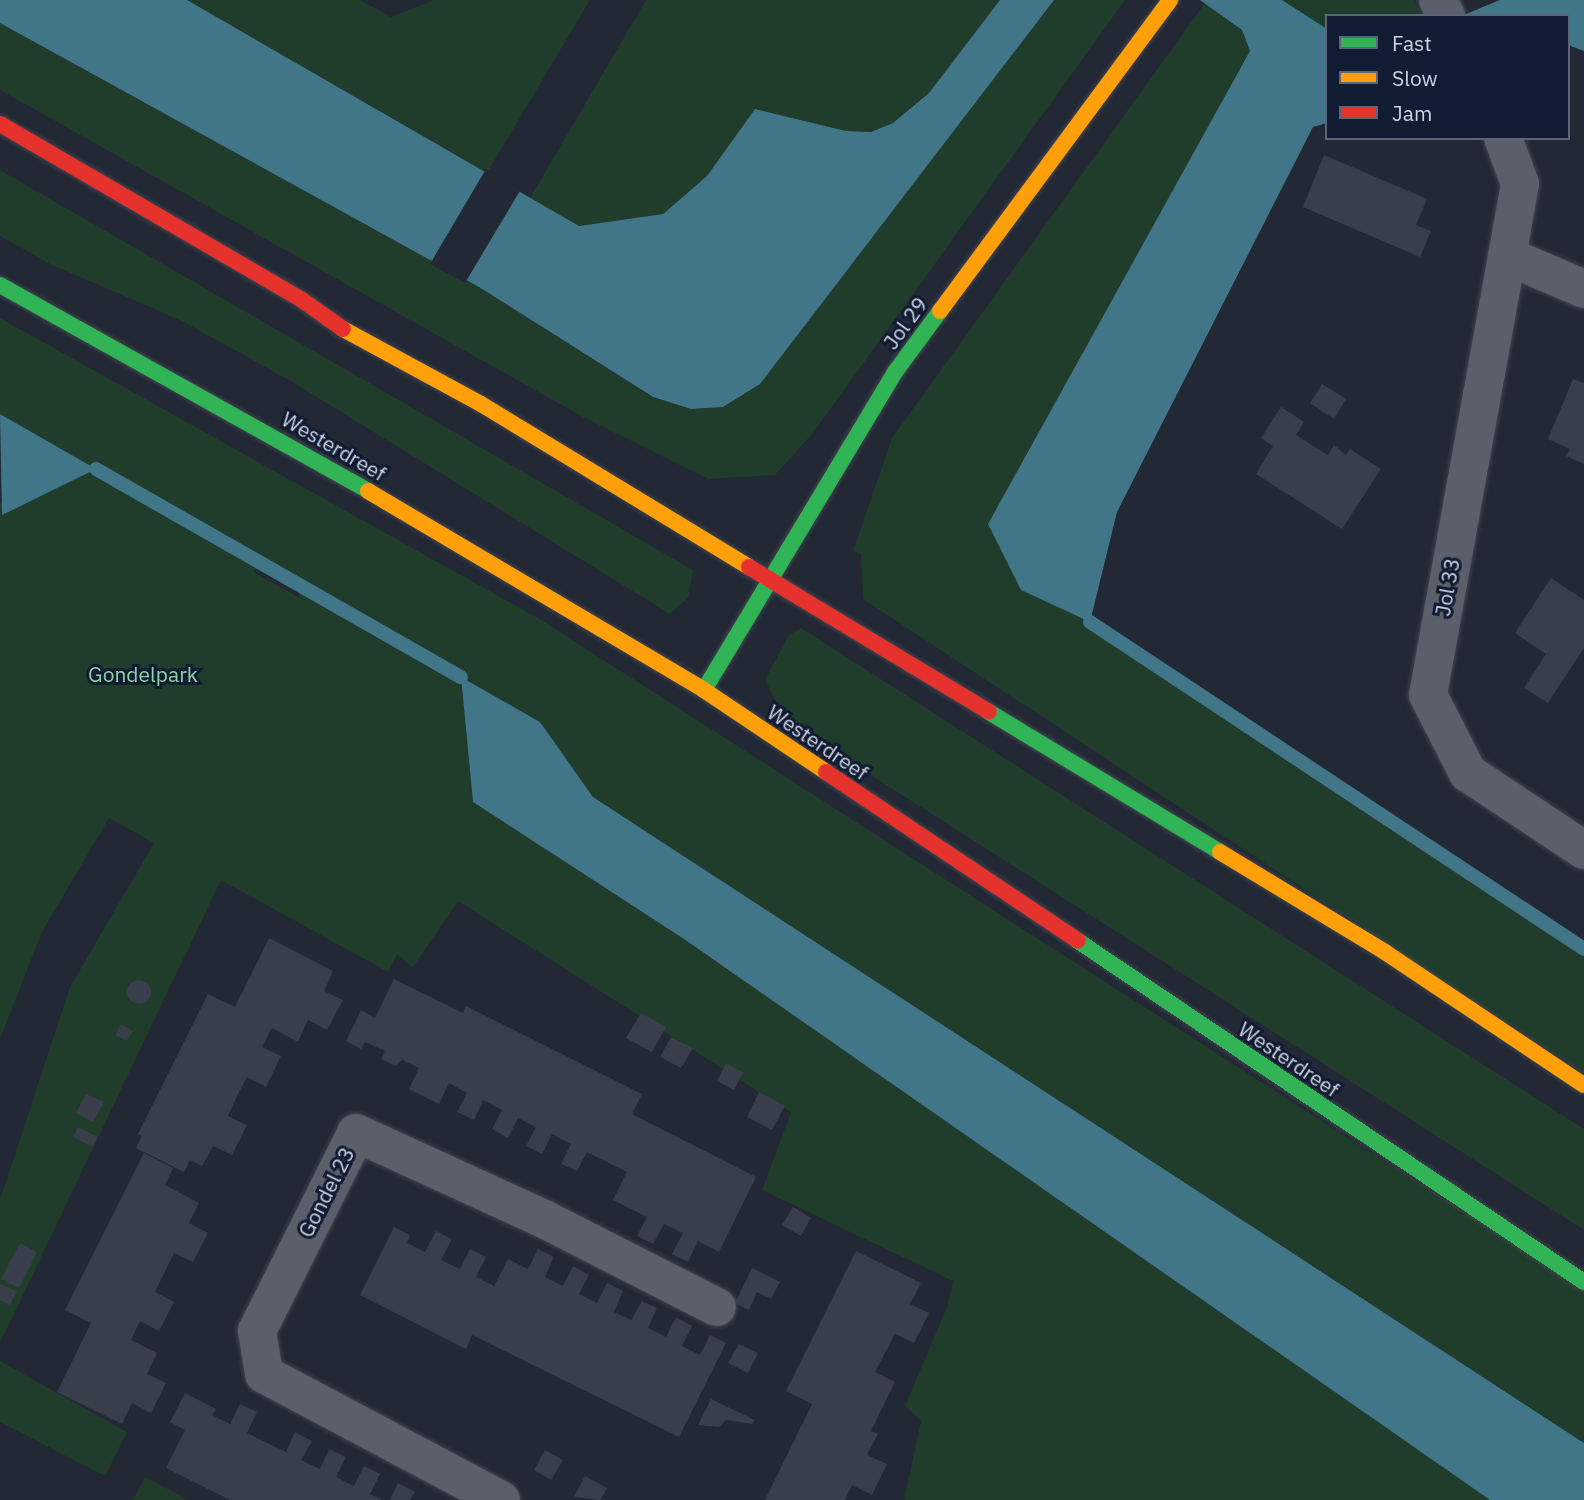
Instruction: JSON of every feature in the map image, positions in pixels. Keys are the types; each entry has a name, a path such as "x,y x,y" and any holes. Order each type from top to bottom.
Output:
{"main road":[{"name":"Jol 29","path":"704,690 767,579 895,372 1170,0"},
{"path":"0,124 302,300 354,337 481,404 1385,952 1584,1085"},
{"name":"Westerdreef","path":"0,285 235,413 704,690 1584,1282"}],"street":[{"name":"Jol 33","path":"1504,140 1520,184 1428,695 1468,773 1584,850"},
{"path":"1507,256 1584,289"},
{"name":"Gondel 23","path":"501,1500 264,1374 257,1331 356,1133 544,1219 718,1307"}],"green space":[{"path":"187,0 360,0 391,17 434,0 590,0 487,173"},
{"path":"646,0 1000,0 929,93 893,123 871,132 846,131 755,109 707,176 663,214 578,226 530,198"},
{"path":"1054,0 1125,0 813,433 775,475 708,479 583,417 0,90 0,23 479,287 652,397 691,409 723,407 760,384"},
{"path":"1282,0 1414,0 1421,14 1325,14 1325,28"},
{"path":"1205,3 1242,30 1250,51 1021,590 1090,622 1584,949 1584,1073 863,599 861,554 853,551 892,438"},
{"path":"0,170 693,570 688,598 670,614 289,380 180,320 52,265 0,236"},
{"name":"Gondelpark","path":"0,318 538,618 1584,1289 1584,1443 593,797 540,722 461,678 473,802 684,939 1490,1500 904,1500 921,1421 905,1406 947,1307 953,1281 762,1190 791,1112 458,901 413,967 397,954 388,972 221,880 0,1343 0,1200 70,987 154,843 109,818 42,932 0,1039 0,503 95,469 0,414","holes":["259,563 303,587 298,597 254,572"]},
{"path":"801,628 1584,1129 1584,1230 786,721 765,680 789,635"},
{"path":"0,1361 127,1432 105,1476 0,1422"},
{"path":"145,1477 185,1498 184,1500 133,1500"}],"water":[{"path":"0,0 187,0 579,226 663,214 707,176 755,109 846,131 871,132 893,123 929,93 1000,0 1054,0 760,384 723,407 691,409 653,397 479,287 0,23"},
{"path":"1200,0 1282,0 1325,28 1325,124 1313,127 1117,512 1090,622 1021,590 988,524 1250,51 1242,30"},
{"path":"1500,0 1584,0 1584,51 1570,46 1570,14 1466,14"},
{"path":"0,414 96,469 2,515"},
{"path":"461,677 540,722 593,797 1584,1443 1584,1500 1490,1500 684,939 473,802"}],"pier":[{"path":"486,169 521,189 465,283 430,264"}],"building":[{"path":"1324,155 1427,199 1416,225 1431,231 1420,257 1303,207"},
{"path":"1573,379 1584,383 1584,464 1566,456 1570,449 1548,439"},
{"path":"1322,384 1346,399 1334,419 1310,403"},
{"path":"1281,407 1304,422 1296,435 1328,455 1334,445 1346,455 1350,449 1381,469 1342,529 1256,474 1273,446 1261,438"},
{"path":"1551,578 1584,600 1584,648 1548,703 1524,688 1546,654 1515,633"},
{"path":"269,938 333,971 324,991 343,1000 327,1030 308,1020 298,1042 272,1028 262,1047 281,1056 266,1087 247,1077 237,1096 228,1116 247,1125 232,1155 213,1146 202,1166 190,1160 184,1172 136,1148 142,1136 138,1134 208,994 235,1007"},
{"path":"394,979 463,1013 466,1006 642,1094 632,1114 756,1177 719,1252 698,1241 688,1262 672,1254 683,1233 664,1224 653,1244 637,1236 647,1217 613,1200 627,1172 587,1152 577,1171 561,1164 571,1144 552,1134 542,1154 526,1146 536,1127 518,1118 508,1138 492,1129 502,1110 483,1100 474,1120 457,1112 467,1093 449,1083 439,1104 409,1089 419,1068 402,1060 396,1066 381,1059 385,1051 365,1042 361,1049 346,1041 361,1010 375,1018"},
{"path":"139,980 150,987 151,992 144,1003 139,1004 128,997 127,992 134,981"},
{"path":"641,1013 666,1027 652,1052 626,1038"},
{"path":"121,1024 133,1031 127,1041 115,1035"},
{"path":"671,1037 693,1048 681,1068 660,1057"},
{"path":"726,1063 743,1072 734,1090 717,1081"},
{"path":"759,1092 785,1106 772,1130 747,1117"},
{"path":"86,1094 104,1102 93,1122 76,1113"},
{"path":"78,1127 98,1137 93,1147 73,1137"},
{"path":"144,1153 173,1168 165,1185 199,1203 189,1223 208,1233 193,1262 174,1253 155,1292 174,1302 159,1331 140,1321 131,1340 157,1353 147,1374 166,1383 151,1413 132,1403 122,1424 57,1392 91,1323 65,1310"},
{"path":"793,1207 811,1218 801,1236 782,1225"},
{"path":"394,1227 410,1235 407,1243 425,1252 436,1231 452,1239 441,1260 460,1269 470,1249 486,1257 476,1277 494,1286 508,1259 528,1269 538,1249 554,1257 545,1277 563,1286 573,1266 589,1275 579,1294 597,1303 607,1283 623,1291 614,1312 631,1320 642,1301 657,1308 648,1328 666,1337 676,1317 692,1326 682,1346 700,1355 710,1335 726,1343 679,1437 472,1335 466,1349 360,1295"},
{"path":"20,1243 37,1252 19,1288 1,1279"},
{"path":"856,1251 921,1283 910,1304 929,1313 914,1343 895,1334 875,1372 895,1382 871,1431 878,1434 867,1455 887,1464 872,1495 852,1485 845,1500 765,1500 812,1404 786,1391"},
{"path":"752,1268 780,1282 771,1299 757,1292 749,1310 735,1303"},
{"path":"0,1284 17,1291 10,1305 0,1300"},
{"path":"739,1344 758,1353 748,1373 728,1363"},
{"path":"185,1393 216,1409 212,1415 230,1424 240,1404 257,1412 247,1433 286,1452 295,1432 312,1441 301,1460 320,1469 329,1449 346,1457 336,1477 354,1486 364,1466 380,1474 370,1494 382,1500 230,1500 166,1468 185,1430 170,1422"},
{"path":"711,1399 755,1420 752,1424 726,1420 719,1427 698,1425"},
{"path":"545,1450 563,1460 551,1480 534,1470"},
{"path":"585,1476 607,1488 600,1500 574,1497"},
{"path":"398,1483 415,1492 410,1500 390,1500"}],"waterway":[{"path":"96,469 461,677"},
{"path":"1090,622 1584,949"}],"traffic: fast":[{"path":"0,285 368,491"},
{"path":"704,690 895,372 940,311"},
{"path":"989,712 1220,852"},
{"path":"1078,941 1584,1282"}],"traffic: slow":[{"path":"940,311 1170,0"},
{"path":"343,329 481,404 749,567"},
{"path":"368,491 704,690 826,772"},
{"path":"1220,852 1385,952 1584,1085"}],"traffic: jam":[{"path":"0,124 302,300 343,329"},
{"path":"749,567 989,712"},
{"path":"826,772 1078,941"}]}
